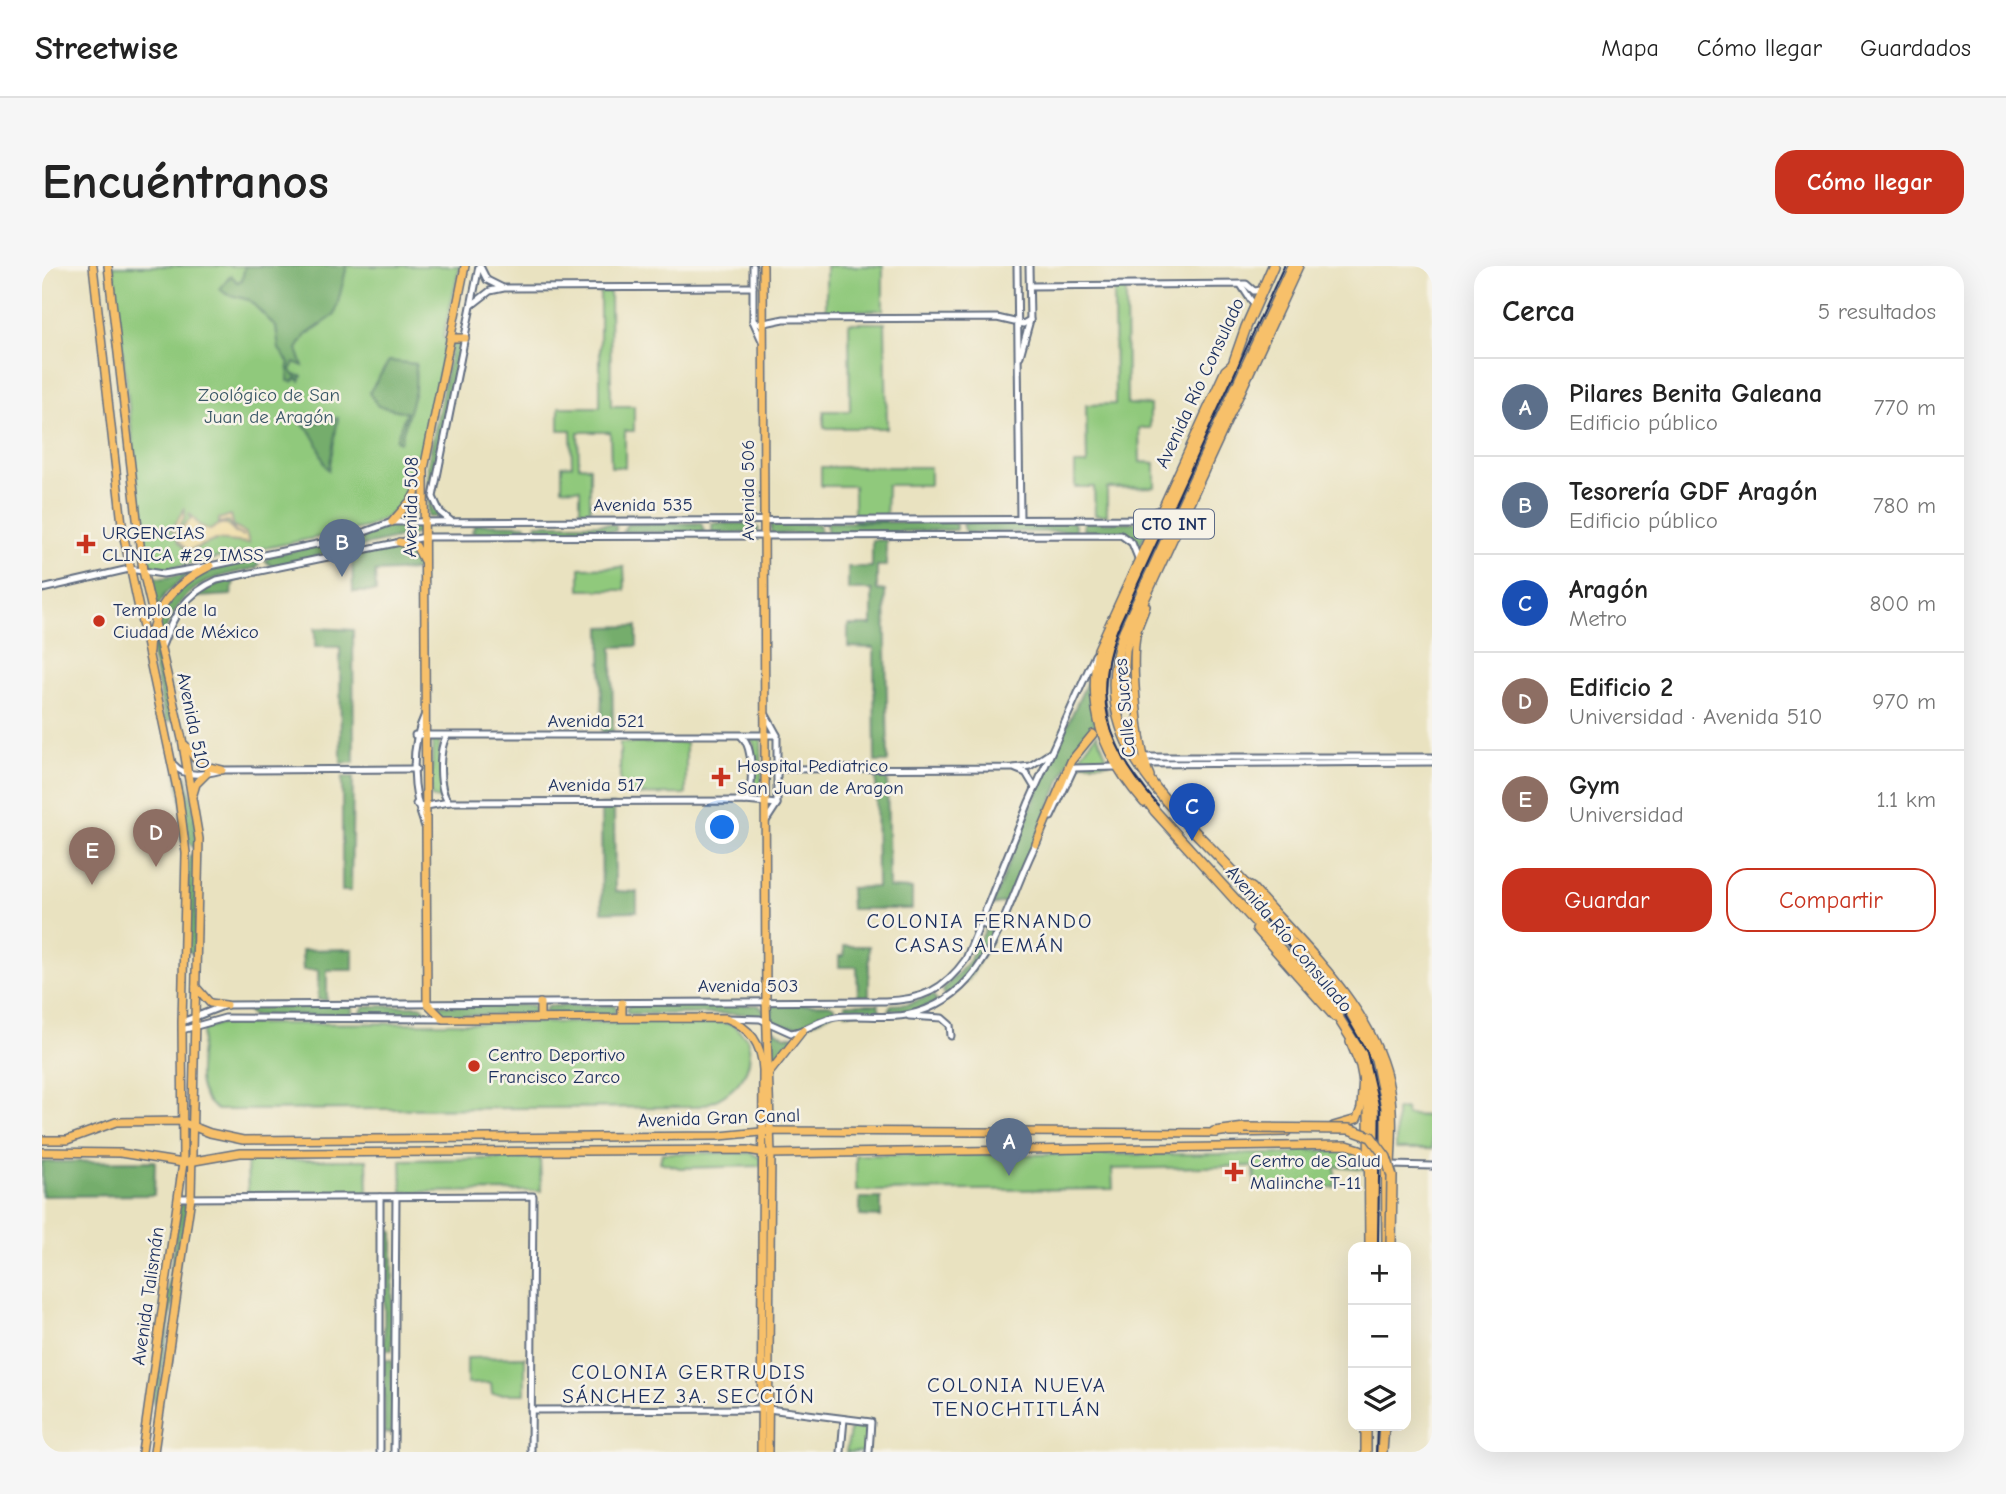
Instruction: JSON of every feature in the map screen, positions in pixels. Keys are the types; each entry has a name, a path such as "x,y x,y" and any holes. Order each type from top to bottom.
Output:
{"highway":[{"name":"Avenida Río Consulado","path":"1231,365 1273,266"},
{"name":"CTO INT","path":"1154,784 1140,769 1124,740 1114,706 1113,685 1121,641 1292,266"},
{"name":"CTO INT","path":"1155,811 1120,763 1102,713 1100,686 1103,659 1122,604 1231,365"},
{"path":"1236,389 1249,376"},
{"path":"1180,510 1191,501"},
{"path":"1150,588 1152,572"},
{"path":"1122,604 1122,593 1131,584"},
{"name":"Avenida Río Consulado","path":"1154,784 1243,882 1248,893 1343,1001 1361,1027 1380,1071 1389,1130 1389,1149"},
{"name":"Avenida Río Consulado","path":"1155,811 1223,888"},
{"name":"CTO INT","path":"1223,888 1316,988 1351,1033 1371,1084 1372,1242"},
{"path":"1214,1132 1245,1128 1349,1129 1371,1137 1386,1157 1392,1176 1389,1242"},
{"name":"CTO INT","path":"1389,1149 1389,1242"},
{"path":"1366,1452 1367,1431"},
{"path":"1384,1431 1384,1452"}],"main road":[{"path":"93,266 123,533 147,643"},
{"name":"Avenida 510","path":"107,266 143,571 189,773 199,851 195,1025 187,1124"},
{"name":"Avenida 508","path":"427,1003 424,475 465,266"},
{"name":"Avenida 506","path":"763,266 766,1002 770,1073 767,1132"},
{"name":"CTO INT","path":"1150,588 1298,266"},
{"path":"97,305 105,299 112,305"},
{"path":"450,338 465,338"},
{"name":"Avenida Río Consulado","path":"1155,811 1115,766 1097,715 1094,679 1098,649 1225,370 1231,365"},
{"path":"109,409 124,408"},
{"path":"392,522 412,499 424,475"},
{"path":"123,533 137,531"},
{"path":"400,542 416,547 426,566"},
{"path":"147,643 154,621 172,593 194,574 211,566"},
{"path":"1123,699 1127,643 1150,588"},
{"name":"Calle Sucres","path":"1150,588 1135,643 1144,761 1154,784"},
{"path":"147,643 162,650"},
{"name":"Avenida 510","path":"147,643 171,760 186,853 182,1026 187,1145"},
{"path":"164,728 178,724"},
{"path":"1036,844 1071,761 1093,734"},
{"path":"182,739 192,758 200,765 222,770"},
{"path":"193,794 196,784 207,773"},
{"path":"186,853 199,851"},
{"name":"Avenida Río Consulado","path":"1223,888 1337,1022 1351,1044 1363,1076 1372,1131"},
{"path":"183,960 197,961"},
{"path":"196,988 210,1003 226,1005"},
{"path":"427,1003 443,1019"},
{"path":"540,1003 540,1017"},
{"path":"622,1003 622,1017"},
{"path":"726,1018 748,1030 761,1053 767,1132 765,1409 768,1452"},
{"name":"Avenida 503","path":"443,1019 726,1018"},
{"path":"770,1073 803,1030"},
{"name":"Avenida Gran Canal","path":"42,1140 67,1140 116,1122 187,1124 222,1137 243,1140 720,1136 767,1132 940,1130 1038,1135 1304,1132 1357,1119 1361,1108 1363,1076"},
{"name":"Avenida Talismán","path":"154,1452 191,1197 187,1145"},
{"name":"Avenida Gran Canal","path":"42,1152 120,1153 187,1162 240,1153 748,1150 767,1154 1347,1146 1360,1149 1368,1161"},
{"name":"CTO INT","path":"1369,1242 1368,1161 1371,1149"},
{"name":"CTO INT","path":"1387,1198 1391,1165 1389,1149"},
{"name":"Avenida Talismán","path":"142,1452 178,1198 187,1162"},
{"path":"761,1452 765,1409"}],"street":[{"path":"480,266 487,280 504,288"},
{"name":"Avenida 508","path":"452,522 440,512 433,497 480,266"},
{"path":"753,266 753,321 763,343"},
{"path":"1017,266 1020,519"},
{"path":"1019,361 1030,320 1029,266"},
{"path":"1030,286 1243,284 1254,291 1262,290"},
{"path":"1243,284 1255,308"},
{"path":"472,305 490,291 504,288 752,287"},
{"path":"753,321 760,324 763,320 997,318 1025,323 1030,320"},
{"name":"Avenida 535","path":"129,569 163,574 211,566 366,534 392,522 1139,519 1161,509"},
{"path":"1077,519 1078,535"},
{"path":"706,536 707,520"},
{"path":"823,520 824,536"},
{"path":"958,520 959,535"},
{"path":"532,521 532,537"},
{"path":"619,521 619,536"},
{"path":"466,522 466,537"},
{"name":"Avenida 535","path":"162,650 176,612 198,589 217,580 425,537 1121,535 1132,543 1139,558"},
{"path":"261,555 265,569"},
{"path":"42,589 129,569"},
{"name":"Avenida 503","path":"182,1026 195,1015 226,1005 245,1004 915,999 949,981 966,959 1035,788 1098,649"},
{"name":"Avenida 508","path":"425,827 416,804 415,735 426,711"},
{"name":"Avenida 506","path":"765,713 777,735 777,804"},
{"name":"Avenida 521","path":"415,735 777,735"},
{"path":"447,736 442,746 442,793 449,802"},
{"path":"742,737 749,747 750,792 745,801"},
{"path":"777,769 1013,768 1030,766 1051,753"},
{"path":"1144,761 1432,759"},
{"path":"171,760 179,770 189,773 222,770 416,769"},
{"path":"902,1016 944,1002 977,972 1072,771 1078,767 1115,766"},
{"path":"1013,768 1026,773 1035,788"},
{"name":"Avenida 517","path":"416,804 421,807 449,802 766,801 777,804"},
{"path":"765,821 777,804"},
{"path":"981,923 998,932"},
{"path":"936,990 944,1002"},
{"path":"838,1001 839,1016"},
{"path":"885,1001 885,1016"},
{"path":"245,1004 245,1018"},
{"path":"357,1004 358,1018"},
{"path":"803,1030 839,1016 902,1016 942,1018 950,1025 951,1036"},
{"name":"Avenida 503","path":"182,1026 218,1018 443,1019"},
{"name":"Avenida 503","path":"726,1018 767,1021 790,1033 803,1030"},
{"path":"1391,1165 1432,1166"},
{"path":"178,1198 533,1196 531,1452"},
{"path":"380,1197 380,1452"},
{"path":"394,1452 396,1197"},
{"path":"531,1410 765,1409 871,1422 869,1452"},
{"path":"841,1452 844,1419"}],"green space":[{"name":"Zoológico de San Juan de Aragón","path":"113,266 460,266 443,337 446,339 425,446 413,486 402,504 388,516 367,527 164,569 152,566 147,553 140,506"},
{"path":"245,266 347,266 335,315 306,335 297,349 303,366 294,362 291,370 294,375 302,376 300,381 297,378 293,382 288,381 289,363 279,349 276,327 249,300 226,294 220,289 231,275 237,282 242,280"},
{"path":"826,266 883,266 883,310 826,311"},
{"path":"1114,289 1126,289 1127,404 1150,405 1150,428 1139,428 1140,462 1155,463 1155,487 1107,488 1107,515 1095,515 1094,487 1075,487 1075,464 1087,464 1086,405 1115,404"},
{"path":"600,292 610,292 611,406 634,406 634,431 625,431 625,467 611,467 610,432 578,432 579,466 590,467 590,514 580,514 580,489 562,488 562,466 572,465 571,430 559,430 559,407 600,407"},
{"path":"849,323 885,323 887,428 824,428 824,411 850,411"},
{"path":"460,342 460,350 429,498 432,508 441,517 428,517 428,463 452,344"},
{"path":"389,361 416,364 415,391 400,442 396,440 406,412 378,406 369,393"},
{"path":"338,418 329,470 318,444 303,425"},
{"path":"821,467 930,467 930,485 887,485 886,520 854,520 854,486 821,486"},
{"path":"1155,517 1140,545 1128,534 1121,532 1083,530 1084,522 1142,522"},
{"path":"828,522 950,522 956,524 956,530 828,534"},
{"path":"1074,522 1076,531 966,533 963,524"},
{"path":"701,523 704,531 701,533 623,532 627,524"},
{"path":"712,523 751,523 759,529 757,533 712,534"},
{"path":"771,523 819,524 821,531 817,534 771,534"},
{"path":"392,524 419,525 420,533 272,566 265,561 272,555 360,537"},
{"path":"475,524 526,525 529,532 476,535 472,532"},
{"path":"537,524 610,524 616,525 616,531 538,534 535,532"},
{"path":"872,540 886,540 886,566 877,566 877,590 885,591 888,762 875,762 874,648 848,647 848,625 872,625 872,590 848,590 848,567 872,567"},
{"path":"401,546 415,554 419,570 375,572 376,592 353,592 352,557"},
{"path":"256,559 259,563 256,568 208,581 186,596 169,621 162,639 157,622 165,607 185,585 210,571"},
{"path":"624,567 625,590 580,590 580,568"},
{"path":"190,573 165,594 156,610 149,577 163,578"},
{"path":"229,580 234,581 231,595 196,597 209,587"},
{"path":"637,626 637,646 612,647 613,733 602,733 601,627"},
{"path":"315,628 353,630 354,763 341,763 340,647 315,647"},
{"path":"154,632 174,718 168,722 165,721 152,654"},
{"path":"1091,673 1095,727 1070,759 1009,901 992,905 1042,780"},
{"path":"1097,734 1109,763 1075,763"},
{"path":"761,737 762,796 750,797 754,791 754,744 750,738"},
{"path":"433,738 442,738 439,743 442,800 431,797"},
{"path":"620,743 686,743 686,794 620,795"},
{"path":"176,772 187,776 195,814 196,846 193,847 188,841"},
{"path":"876,773 887,773 889,888 912,889 912,909 851,909 850,888 877,887"},
{"path":"342,777 353,777 351,891 342,891"},
{"path":"601,805 614,805 615,891 637,892 637,911 602,912"},
{"path":"194,854 197,857 193,954 186,950 189,856"},
{"path":"986,929 993,932 993,937 969,979 947,996 943,994 944,988 967,964"},
{"path":"844,946 869,946 869,996 858,996 857,967 839,967 839,956 844,956"},
{"path":"353,949 353,970 327,970 327,1000 318,1000 318,970 303,970 302,950"},
{"path":"933,995 937,1002 913,1011 889,1010 891,1005 908,1004"},
{"path":"829,1004 834,1007 834,1012 811,1023 788,1026 772,1020 771,1005"},
{"path":"845,1004 878,1004 880,1011 845,1013"},
{"path":"532,1005 536,1011 528,1015 451,1015 444,1014 435,1007"},
{"path":"615,1005 617,1010 612,1014 548,1015 544,1010 549,1006"},
{"path":"629,1005 758,1005 765,1011 765,1017 747,1014 629,1014 626,1010"},
{"path":"251,1006 351,1006 353,1011 349,1015 252,1016 248,1011"},
{"path":"364,1006 422,1006 430,1015 365,1016 361,1012"},
{"name":"Centro Deportivo Francisco Zarco","path":"720,1022 733,1025 747,1038 749,1063 745,1074 729,1092 695,1107 217,1110 208,1102 200,1084 199,1063 203,1030 218,1024"},
{"path":"771,1028 785,1036 795,1036 774,1063"},
{"path":"1405,1109 1406,1115 1432,1116 1432,1149 1396,1149 1396,1110"},
{"path":"1303,1150 1364,1152 1365,1169 1335,1166 1335,1187 1255,1188 1254,1166 1112,1169 1113,1189 856,1191 856,1155 1291,1154"},
{"path":"662,1153 751,1153 761,1158 761,1166 680,1168 660,1162"},
{"path":"540,1158 541,1191 402,1192 401,1160"},
{"path":"247,1160 367,1160 368,1192 248,1194"},
{"path":"155,1161 154,1195 42,1196 42,1162"},
{"path":"860,1198 881,1198 881,1217 860,1216"},
{"path":"185,1204 187,1207 155,1404 152,1399 180,1205"},
{"path":"385,1231 393,1231 392,1350 384,1350"},
{"path":"525,1357 525,1394 492,1394 491,1383 467,1384 467,1358"},
{"path":"384,1360 392,1360 392,1433 384,1433"},
{"path":"851,1426 867,1427 866,1452 846,1452"}],"sand":[{"path":"185,508 184,518 176,532 191,519 189,513 199,525 210,530 220,524 227,524 235,533 244,536 235,532 229,521 219,523 219,519 231,515 234,527 246,533 249,543 216,540 188,551 178,541 175,532 171,531"}],"tunnel":[{"path":"1103,724 1123,699"}],"railway":[{"path":"1158,805 1126,763 1108,719 1106,673 1111,648 1284,266"},
{"path":"1229,877 1338,1004 1367,1052 1380,1109 1378,1242"},
{"path":"1376,1452 1377,1431"}],"place":[{"name":"URGENCIAS CLINICA #29 IMSS","path":"86,544"},
{"name":"Tesorería GDF Aragón","path":"342,577"},
{"name":"Templo de la Ciudad de México","path":"99,621"},
{"name":"Hospital Pediatrico San Juan de Aragon","path":"721,777"},
{"name":"Aragón","path":"1192,841"},
{"name":"Edificio 2","path":"156,867"},
{"name":"Gym","path":"92,885"},
{"name":"Centro Deportivo Francisco Zarco","path":"474,1066"},
{"name":"Centro de Salud Malinche T-11","path":"1234,1172"},
{"name":"Pilares Benita Galeana","path":"1009,1176"}],"district":[{"name":"COLONIA FERNANDO CASAS ALEMÁN","path":"980,933"},
{"name":"COLONIA GERTRUDIS SÁNCHEZ 3A. SECCIÓN","path":"689,1384"},
{"name":"COLONIA NUEVA TENOCHTITLÁN","path":"1017,1397"}]}
